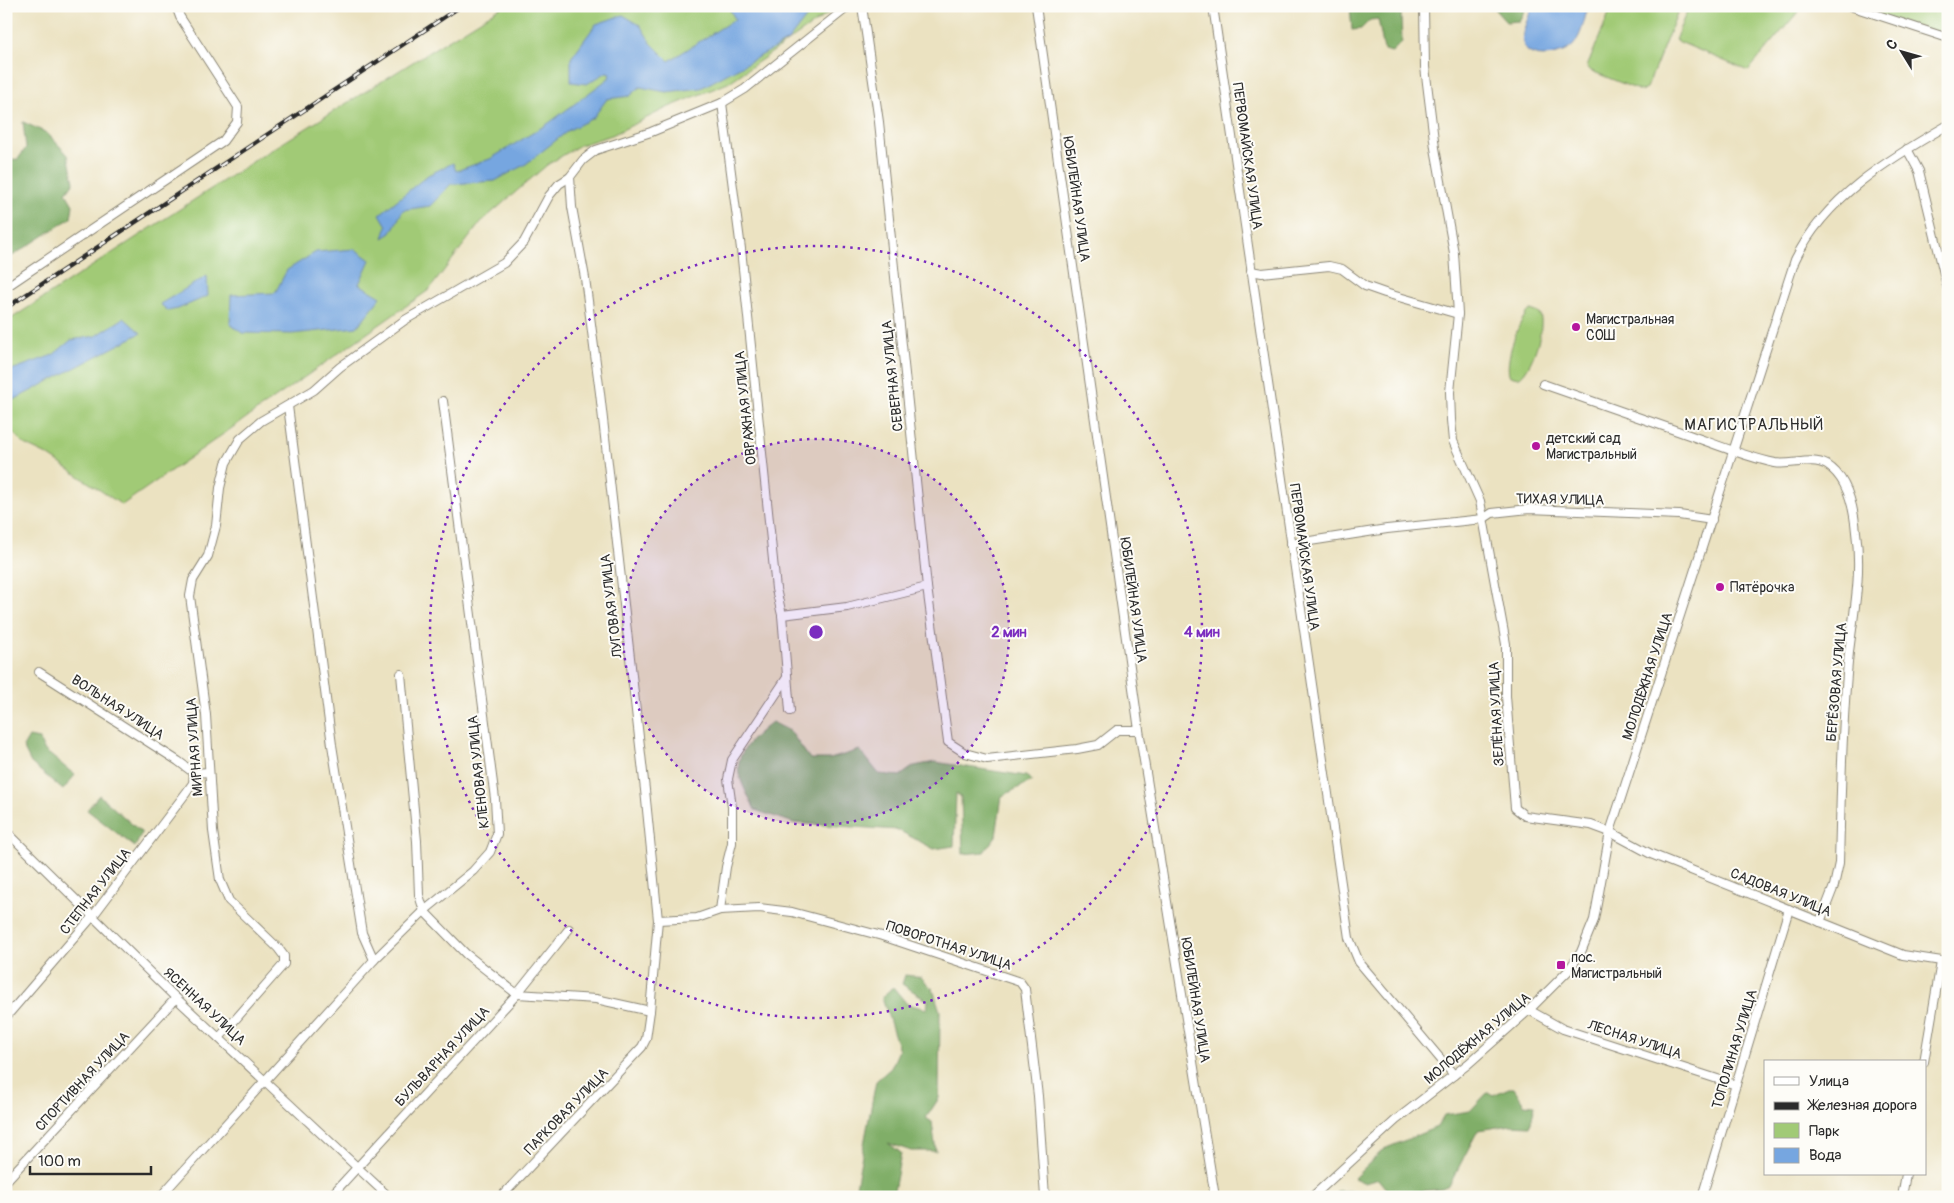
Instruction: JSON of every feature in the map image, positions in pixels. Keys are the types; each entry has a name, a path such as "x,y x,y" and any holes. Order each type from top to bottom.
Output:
{"street":[{"path":"6,288 223,141 237,122 238,108 180,17 176,6"},
{"path":"374,960 362,933 332,745 288,406 314,390 340,367 405,320 504,263 524,242 549,196 559,184 596,150 651,132 722,103 745,89 850,6"},
{"name":"СЕВЕРНАЯ УЛИЦА","path":"862,6 878,122 927,587 948,742 965,753 987,759 1098,745 1117,730 1139,730"},
{"name":"ЮБИЛЕЙНАЯ УЛИЦА","path":"1036,6 1139,730 1215,1197"},
{"name":"ПЕРВОМАЙСКАЯ УЛИЦА","path":"1213,6 1349,938 1353,952 1454,1075"},
{"name":"ЗЕЛЁНАЯ УЛИЦА","path":"1424,6 1425,67 1435,148 1454,253 1458,314 1450,392 1452,427 1454,441 1480,501 1506,644 1506,696 1515,808 1524,816 1569,820 1610,832"},
{"path":"1850,6 1948,38"},
{"name":"ОВРАЖНАЯ УЛИЦА","path":"722,103 741,249 776,589 782,615 790,710"},
{"name":"МОЛОДЁЖНАЯ УЛИЦА","path":"1312,1197 1396,1120 1454,1075 1529,1010 1568,971 1588,938 1594,920 1610,832 1795,260 1804,241 1818,220 1843,196 1907,148 1948,125"},
{"path":"1907,148 1919,171 1948,290"},
{"name":"ЛУГОВАЯ УЛИЦА","path":"571,174 572,207 585,278 600,393 658,920 646,1039"},
{"path":"1252,270 1262,273 1329,266 1338,267 1365,286 1458,314"},
{"path":"1543,384 1733,451"},
{"name":"КЛЕНОВАЯ УЛИЦА","path":"160,1197 374,960 424,911 473,870 490,852 497,834 494,790 443,401"},
{"name":"МИРНАЯ УЛИЦА","path":"219,1038 284,964 284,956 278,948 235,908 225,896 220,880 213,832 206,715 190,596 193,580 208,556 216,526 226,463 240,439 261,421 288,406"},
{"name":"БЕРЁЗОВАЯ УЛИЦА","path":"1733,451 1776,463 1793,464 1812,460 1825,464 1834,470 1842,482 1850,500 1856,532 1859,578 1849,652 1839,863 1834,886 1820,922"},
{"name":"ТИХАЯ УЛИЦА","path":"1291,544 1387,529 1482,519 1492,513 1529,509 1679,515 1712,520"},
{"path":"782,615 847,607 927,587"},
{"name":"ВОЛЬНАЯ УЛИЦА","path":"39,672 171,756 194,774"},
{"path":"401,674 417,841 419,895 424,911 466,954 517,994 596,999 650,1011"},
{"path":"720,910 726,867 732,843 732,807 728,779 732,760 786,678"},
{"path":"194,774 209,772"},
{"name":"СТЕПНАЯ УЛИЦА","path":"6,1017 24,999 93,916 186,794 193,783 194,774"},
{"name":"ЯСЕННАЯ УЛИЦА","path":"6,831 176,998 266,1080 389,1197"},
{"name":"САДОВАЯ УЛИЦА","path":"1610,832 1651,854 1903,955 1944,962"},
{"name":"ПОВОРОТНАЯ УЛИЦА","path":"658,920 697,918 720,910 759,908 792,912 882,936 1020,982 1025,989 1037,1086 1045,1197"},
{"name":"ТОПОЛИНАЯ УЛИЦА","path":"1702,1197 1790,909"},
{"name":"БУЛЬВАРНАЯ УЛИЦА","path":"330,1197 517,994 569,929"},
{"path":"1924,1060 1944,962"},
{"name":"СПОРТИВНАЯ УЛИЦА","path":"6,1181 176,998"},
{"name":"ЛЕСНАЯ УЛИЦА","path":"1529,1010 1563,1029 1736,1085"},
{"name":"ПАРКОВАЯ УЛИЦА","path":"501,1197 631,1060 646,1039"},
{"path":"1902,1197 1906,1176"}],"green space":[{"path":"503,6 839,6 728,83 669,107 612,135 580,145 547,165 481,222 429,290 122,505 49,456 24,444 6,426 6,322 260,157"},
{"path":"1350,6 1413,6 1401,14 1402,42 1392,52 1384,50 1378,19 1370,20 1361,29 1352,30"},
{"path":"1495,6 1527,6 1519,21 1506,22 1496,11"},
{"path":"1612,6 1680,6 1647,88 1641,91 1589,70 1587,67"},
{"path":"1689,6 1803,6 1748,71 1675,40"},
{"path":"1848,6 1948,6 1948,37"},
{"path":"23,122 47,133 68,155 74,182 66,193 73,205 71,218 6,260 6,160 18,159 26,148"},
{"path":"1531,310 1539,313 1541,319 1536,348 1523,374 1518,378 1510,376 1508,370 1513,341 1526,314"},
{"path":"772,722 790,731 810,759 830,759 860,750 879,774 900,776 914,766 935,762 1026,776 1032,781 1002,796 996,836 984,852 963,854 961,797 956,793 954,846 934,849 898,830 794,823 755,810 739,774 738,766 743,751"},
{"path":"29,737 39,739 44,750 75,775 63,790 31,763 23,747"},
{"path":"99,795 142,833 135,847 87,810"},
{"path":"905,975 921,977 933,989 940,1011 939,1098 926,1118 932,1122 936,1151 911,1151 888,1143 901,1153 894,1191 887,1197 854,1197 876,1081 891,1068 899,1050 882,997 893,987 907,1004 927,1009 928,1001 902,984"},
{"path":"1509,1088 1514,1088 1524,1104 1535,1105 1530,1126 1511,1125 1478,1130 1449,1186 1442,1189 1390,1194 1378,1179 1365,1183 1354,1178 1384,1149 1437,1127 1444,1115 1470,1111 1488,1092 1493,1095"},
{"path":"1337,1191 1372,1191 1376,1197 1336,1197"}],"water":[{"path":"728,6 744,6 748,10 763,13 774,6 815,6 788,41 701,88 666,92 640,87 630,96 607,99 593,118 569,130 526,164 495,181 451,184 430,206 403,210 391,233 383,238 387,226 380,214 428,175 453,163 456,171 490,159 549,123 609,78 610,73 607,72 587,84 571,82 571,58 596,24 623,15 640,25 651,43 669,61 735,19"},
{"path":"1531,6 1588,6 1581,30 1571,48 1547,56 1532,54 1526,50 1522,38"},
{"path":"355,249 370,260 359,284 381,297 357,327 292,334 242,333 230,324 231,295 275,293 287,270 316,252"},
{"path":"207,276 208,296 178,309 168,311 160,304"},
{"path":"124,318 141,333 6,404 6,372 53,355 71,340 96,336"}],"railway":[{"path":"6,308 461,6"}],"place":[{"name":"Магистральная СОШ","path":"1576,327"},
{"name":"детский сад Магистральный","path":"1536,446"},
{"name":"Пятёрочка","path":"1720,587"},
{"name":"пос. Магистральный","path":"1561,965"}],"district":[{"name":"МАГИСТРАЛЬНЫЙ","path":"1754,424"}]}
